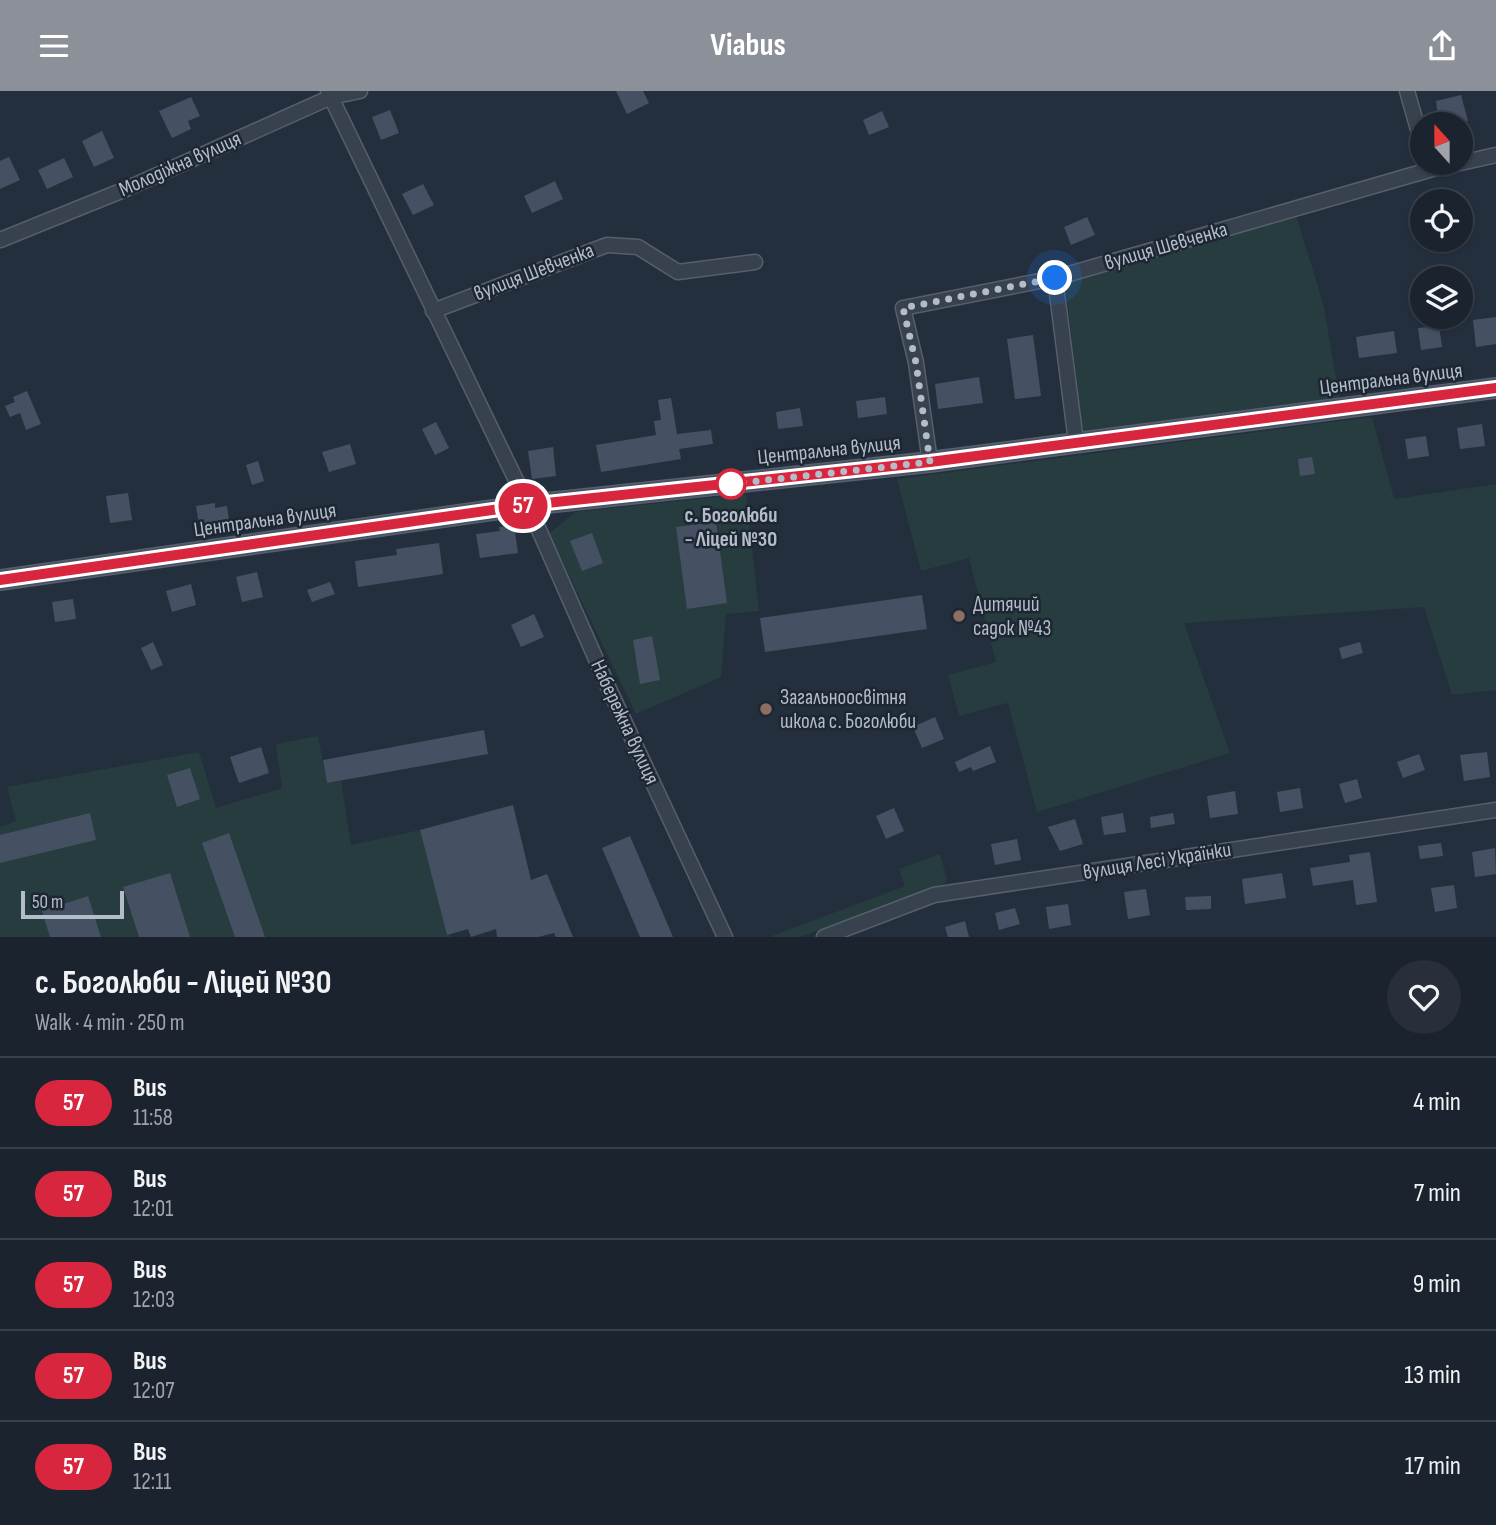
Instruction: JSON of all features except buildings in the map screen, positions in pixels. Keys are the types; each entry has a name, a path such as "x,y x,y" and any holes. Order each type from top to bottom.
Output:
{"street":[{"name":"Молодіжна вулиця","path":"0,240 126,189 329,94 360,91"},
{"path":"1408,91 1414,112"},
{"path":"329,94 528,505"},
{"name":"вулиця Шевченка","path":"1474,159 1496,155"},
{"name":"вулиця Шевченка","path":"930,462 916,363 903,308 1055,278 1410,172"},
{"name":"вулиця Шевченка","path":"433,311 607,245 638,247 678,272 755,262"},
{"path":"1055,278 1076,442"},
{"name":"Центральна вулиця","path":"0,580 528,505 930,462 1496,388"},
{"name":"Набережна вулиця","path":"528,505 600,669 725,937"},
{"name":"вулиця Лесі Українки","path":"824,937 934,895 1496,810"}],"green space":[{"path":"1296,215 1323,303 1340,400 1083,433 1065,281"},
{"path":"1372,417 1394,499 1496,484 1496,690 1452,695 1424,607 1184,623 1230,753 1037,812 1008,703 959,716 948,675 996,662 969,558 921,571 897,479"},
{"path":"746,494 759,611 726,614 721,677 636,714 549,534 575,512"},
{"path":"318,736 327,783 341,781 351,845 420,830 447,934 453,937 0,937 0,827 16,821 7,787 199,752 216,808 282,788 276,744"},
{"path":"940,854 947,878 944,885 800,937 769,937 905,886 899,869"}],"bus line":[{"name":"57","path":"0,580 528,505 930,462 1496,388"}],"place":[{"name":"с. Боголюби - Ліцей №30","path":"731,484"},
{"name":"Дитячий садок №43","path":"959,616"},
{"name":"Загальноосвітня школа с. Боголюби","path":"766,709"}],"route":[{"path":"731,484 930,462 916,363 903,308 1055,278"}]}
